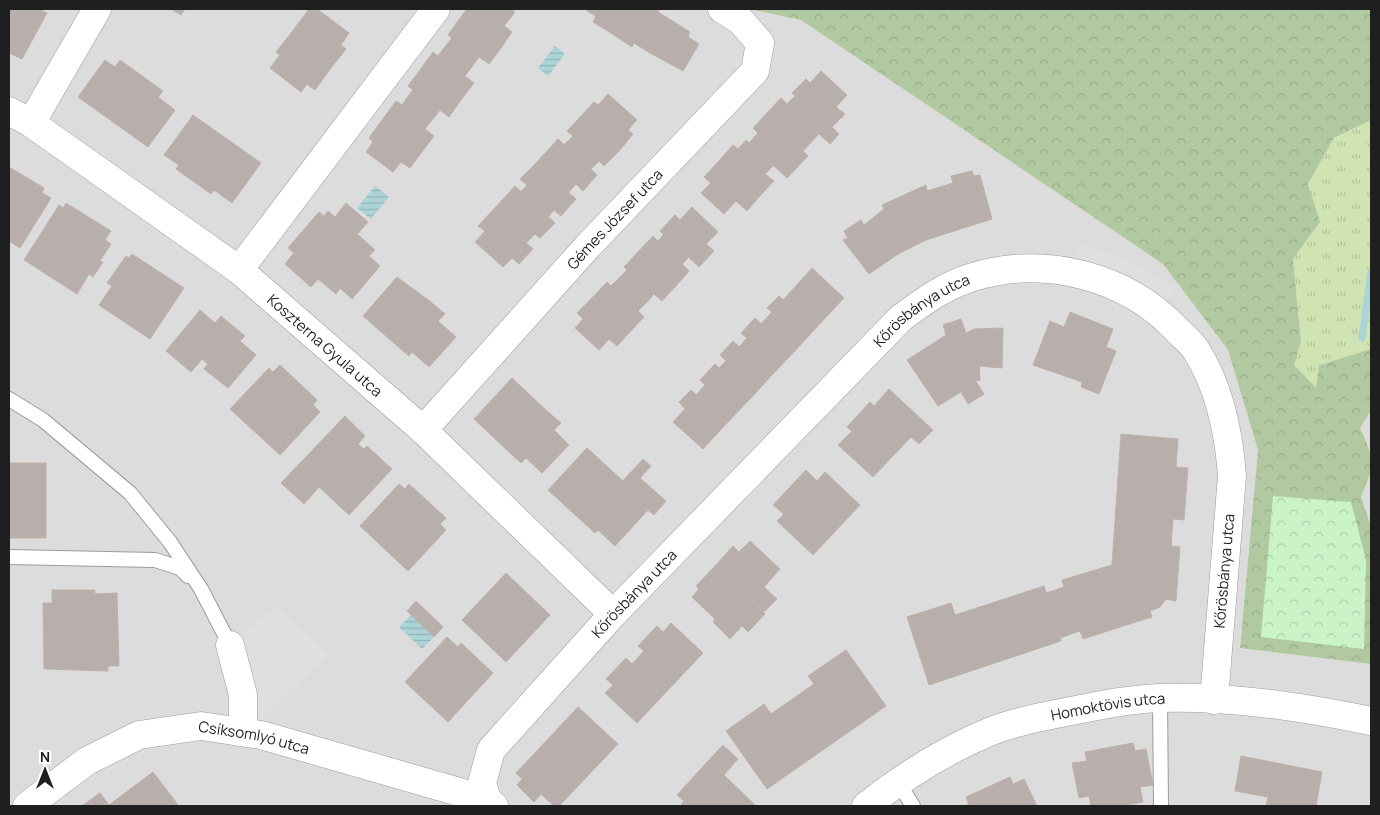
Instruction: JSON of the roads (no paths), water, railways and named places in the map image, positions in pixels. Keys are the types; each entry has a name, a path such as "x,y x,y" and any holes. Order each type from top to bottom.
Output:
{"street":[{"path":"20,117 97,9"},
{"path":"239,270 436,9"},
{"name":"Gémes József utca","path":"423,430 588,246 755,71 760,44 740,20 722,9"},
{"name":"Koszterna Gyula utca","path":"20,117 239,270 423,430 613,614"},
{"name":"Kőrösbánya utca","path":"490,803 482,783 491,750 613,614 901,318 936,293 973,277 1011,270 1050,269 1088,276 1123,288 1162,314 1196,350 1217,394 1230,442 1232,476 1214,700"},
{"path":"230,645 243,695 243,732"},
{"name":"Homoktövis utca","path":"866,806 898,782 945,754 989,732 1042,716 1095,706 1160,698 1214,700 1301,707 1371,721"},
{"name":"Csíksomlyó utca","path":"27,806 87,761 139,735 201,726 261,735 490,803"}],"lane":[{"path":"9,399 43,420 130,493 170,542 201,589 230,645"},
{"path":"9,557 155,560 180,568 201,589"},
{"path":"1160,698 1162,806"},
{"path":"898,782 913,806"}],"water":[{"path":"555,46 565,54 548,76 538,68"},
{"path":"375,186 389,197 371,219 357,208"},
{"path":"411,615 434,637 422,649 399,627"}],"waterway":[{"path":"1362,338 1371,273"}]}
